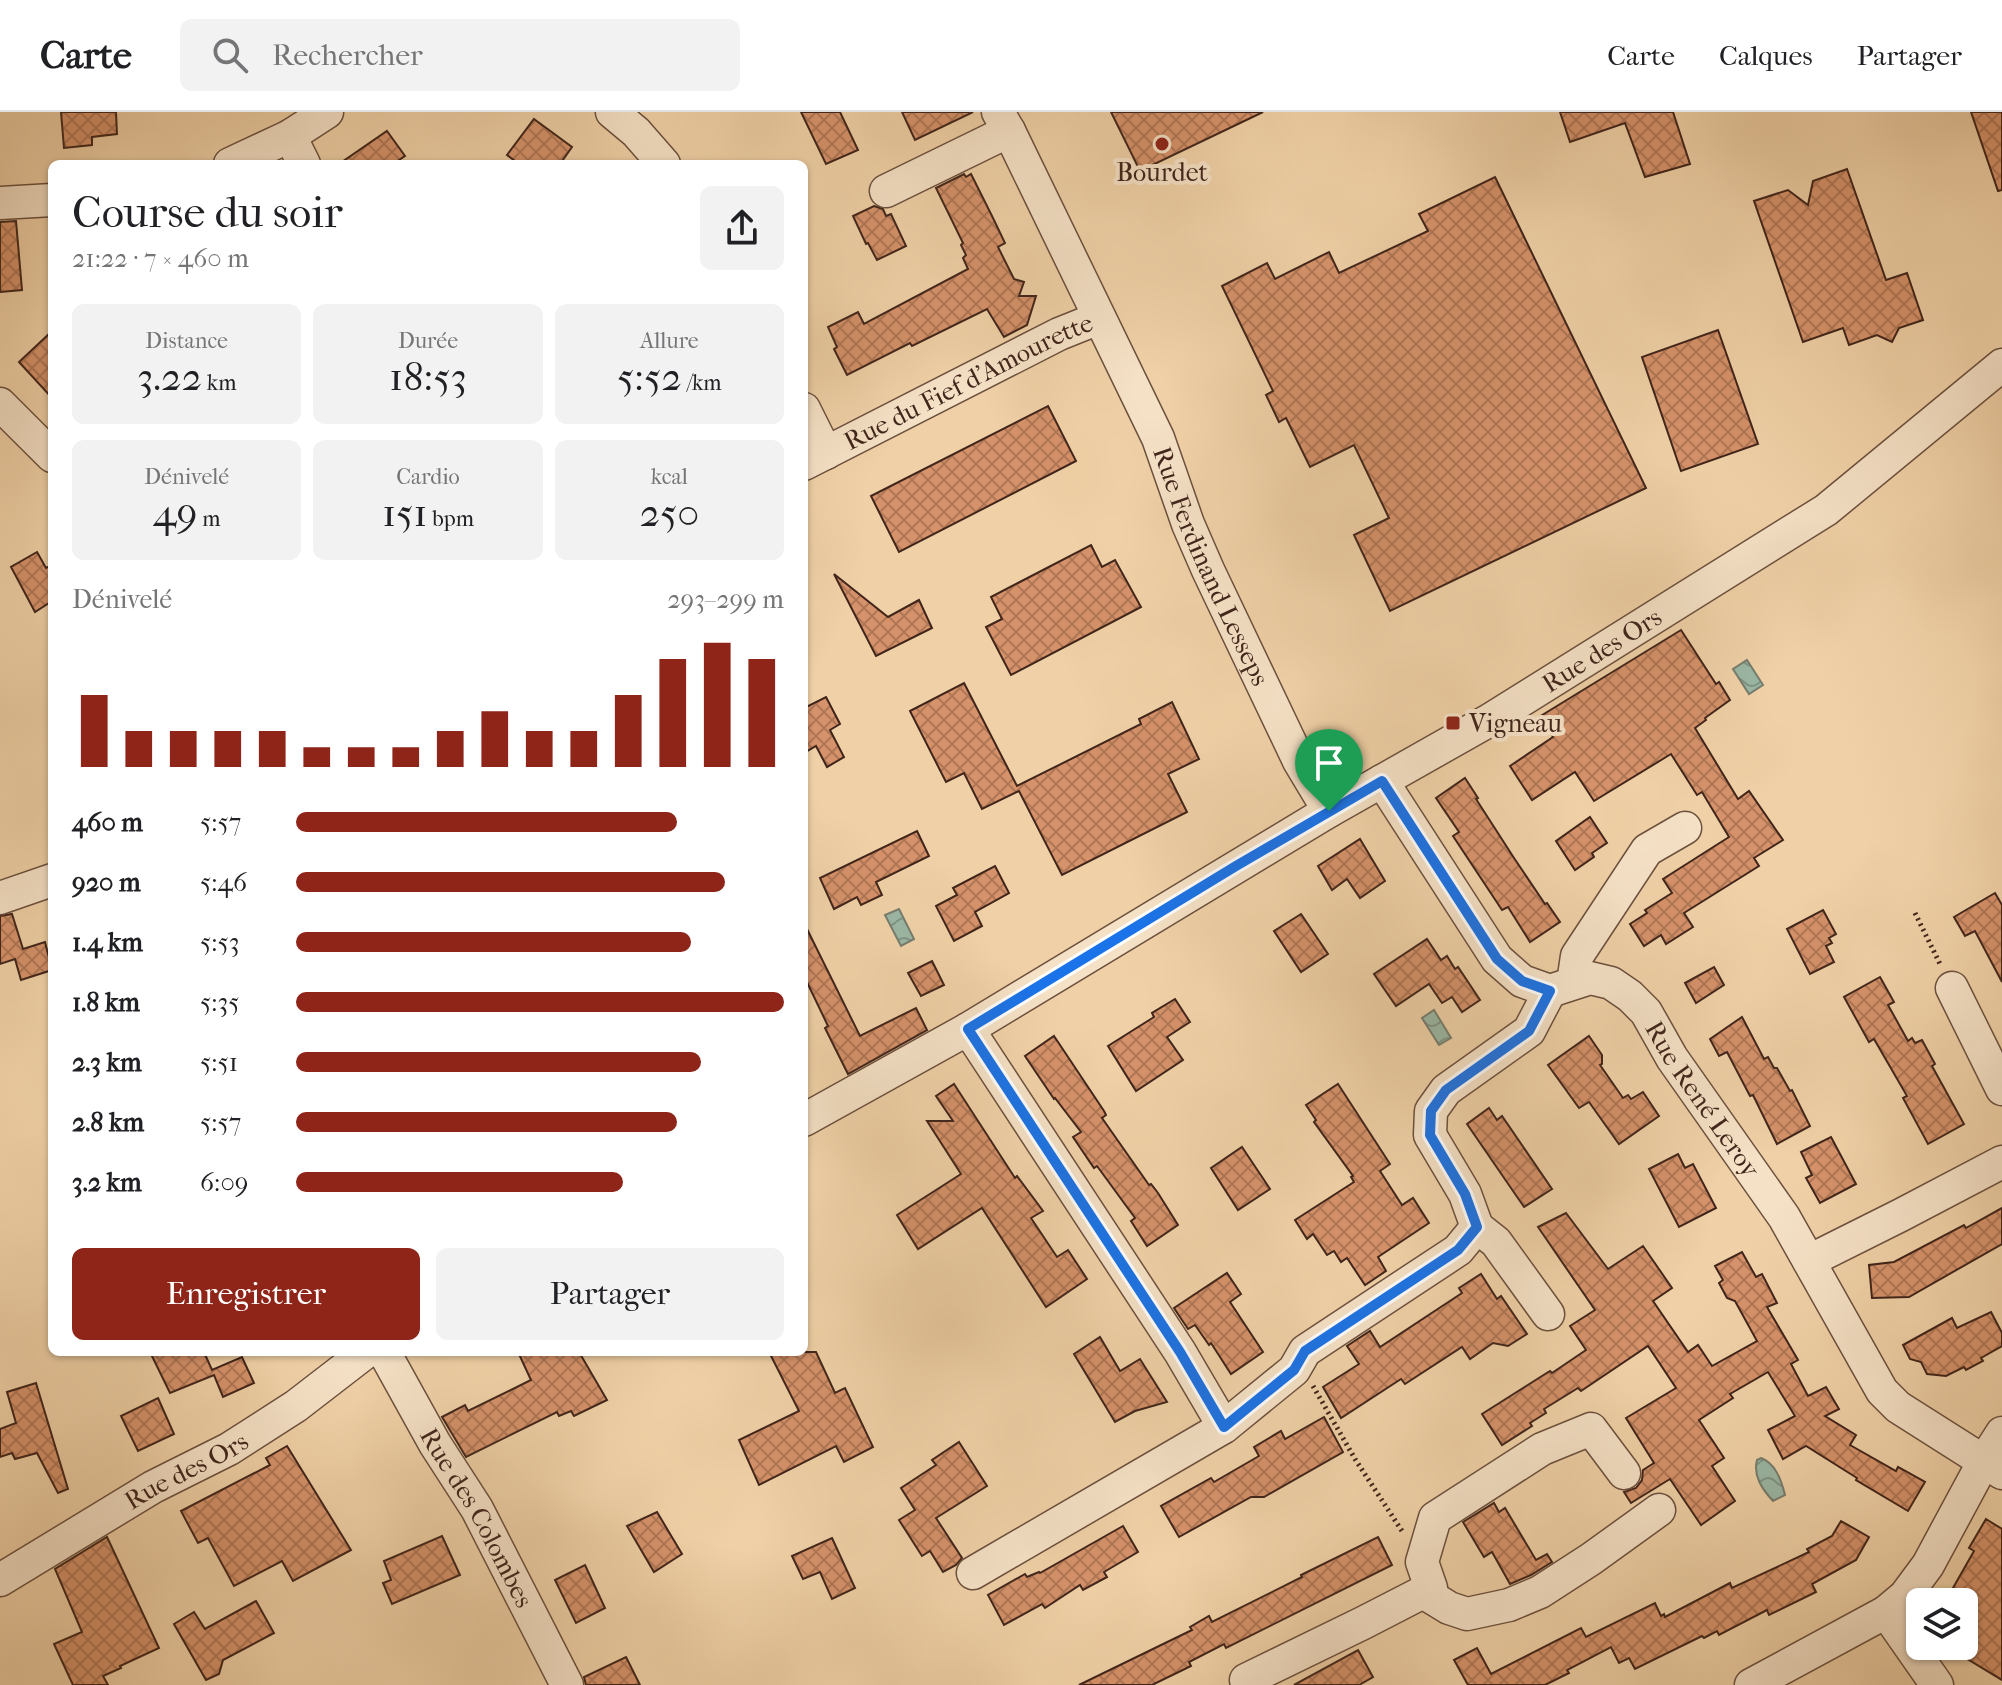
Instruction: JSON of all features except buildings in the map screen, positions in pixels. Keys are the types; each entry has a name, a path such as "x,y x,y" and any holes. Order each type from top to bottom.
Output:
{"street":[{"path":"249,160 297,150 327,112"},
{"path":"612,112 636,132 660,160"},
{"path":"886,191 1003,121"},
{"name":"Rue du Fief d'Amourette","path":"815,459 1059,334 1099,318 1003,121"},
{"path":"0,203 48,200"},
{"name":"Rue Ferdinand Lesseps","path":"1099,318 1158,438 1188,524 1208,570 1299,761 1329,811"},
{"name":"Rue des Ors","path":"808,1118 968,1029 1329,811 1488,721 1826,510 2002,365"},
{"path":"0,404 48,452"},
{"path":"808,427 815,459"},
{"name":"Rue René Leroy","path":"1382,781 1497,959 1522,981 1562,987 1590,978 1611,983 1646,1012 1672,1058 1784,1217 1882,1391 1898,1407 1993,1467"},
{"path":"1548,1314 1496,1242 1477,1227 1465,1194 1430,1135 1431,1111 1446,1090 1529,1031 1562,987 1577,956 1647,850 1685,828"},
{"path":"0,898 48,881"},
{"path":"1952,988 2002,1089"},
{"path":"968,1029 1180,1352 1224,1427"},
{"path":"1809,1261 2002,1162"},
{"path":"973,1573 1000,1544 1224,1427 1294,1370 1305,1351 1458,1250 1477,1227"},
{"name":"Rue des Ors","path":"0,1580 153,1487 229,1449 296,1406 361,1356"},
{"name":"Rue des Colombes","path":"386,1356 435,1444 477,1509 567,1685"},
{"path":"1243,1683 1431,1588 1422,1562 1435,1518 1542,1449 1591,1429 1624,1473"},
{"path":"1751,1685 1886,1612 1905,1596 1993,1467 2002,1433"},
{"path":"1423,1592 1449,1608 1467,1614 1509,1605 1540,1592 1659,1510"},
{"path":"1886,1612 1937,1685"}],"path":[{"path":"1915,913 1952,988"},
{"path":"1294,1370 1316,1389 1355,1459 1404,1535"}],"water":[{"path":"1747,660 1763,685 1749,694 1733,669"},
{"path":"899,909 914,939 901,946 885,915"},
{"path":"1434,1010 1451,1038 1439,1045 1422,1018"},
{"path":"1761,1458 1774,1468 1785,1495 1773,1501 1757,1477 1757,1460"}],"place":[{"name":"Bourdet","path":"1162,144"},
{"name":"Vigneau","path":"1453,723"}],"route":[{"path":"1382,781 1497,959 1522,981 1550,991 1529,1031 1446,1090 1431,1111 1430,1135 1465,1194 1477,1227 1458,1250 1305,1351 1294,1370 1224,1427 1180,1352 968,1029 1329,811 1382,781"}]}
